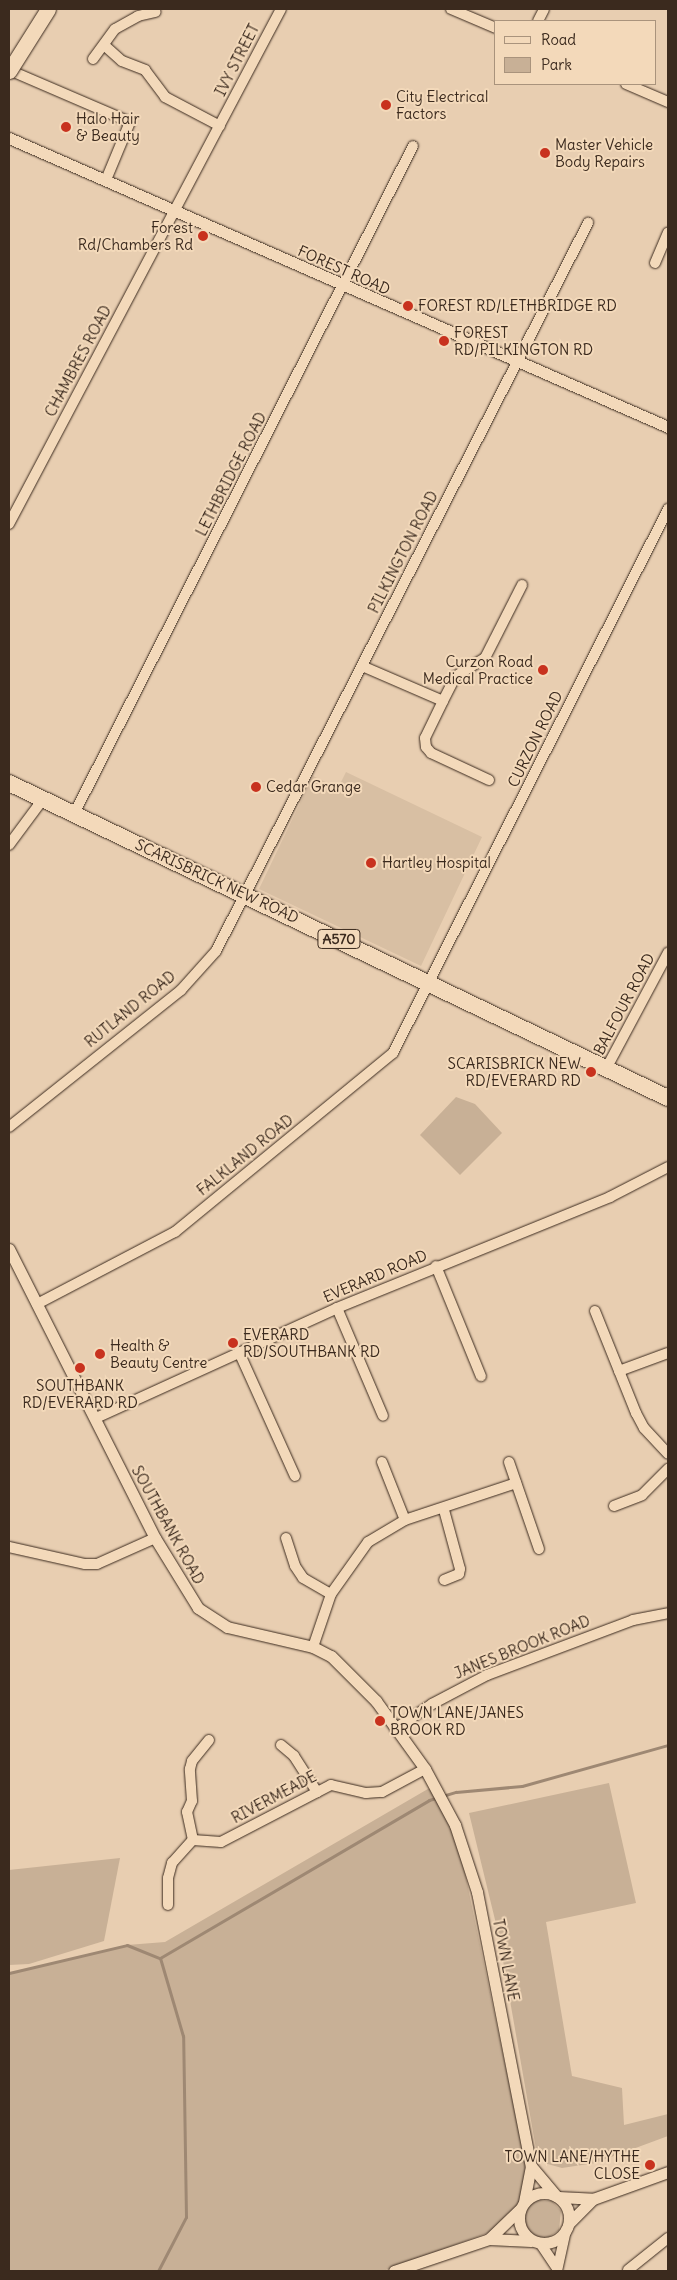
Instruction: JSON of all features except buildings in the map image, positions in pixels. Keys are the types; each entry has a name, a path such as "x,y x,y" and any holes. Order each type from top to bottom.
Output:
{"highway":[{"name":"SCARISBRICK NEW ROAD","path":"9,783 245,894 668,1098"}],"main road":[{"path":"9,71 48,9"}],"street":[{"name":"IVY STREET","path":"174,212 281,9"},
{"path":"451,9 494,27"},
{"path":"94,59 115,28 137,12 156,12"},
{"path":"104,45 122,61 145,70 164,98 220,126"},
{"path":"9,71 130,122 106,180"},
{"path":"628,85 668,102"},
{"name":"FOREST ROAD","path":"9,138 174,212 668,427"},
{"name":"LETHBRIDGE ROAD","path":"74,814 413,146"},
{"name":"CHAMBRES ROAD","path":"9,524 174,212"},
{"name":"PILKINGTON ROAD","path":"245,894 588,223"},
{"path":"655,263 668,233"},
{"name":"CURZON ROAD","path":"430,983 668,508"},
{"path":"490,780 431,753 426,747 425,738 456,676 485,658 522,585"},
{"path":"362,666 443,701"},
{"path":"9,845 44,799"},
{"name":"RUTLAND ROAD","path":"9,1127 181,990 216,951 245,894"},
{"name":"BALFOUR ROAD","path":"606,1069 668,953"},
{"name":"FALKLAND ROAD","path":"38,1304 175,1232 198,1214 393,1054 430,983"},
{"name":"EVERARD ROAD","path":"96,1418 337,1308 436,1266 610,1197 668,1167"},
{"name":"SOUTHBANK ROAD","path":"9,1249 155,1538 198,1608 210,1618 242,1632 314,1647 331,1656 357,1679 425,1769"},
{"path":"436,1266 481,1376"},
{"path":"337,1308 383,1416"},
{"path":"595,1310 644,1428 668,1454"},
{"path":"239,1352 294,1476"},
{"path":"619,1371 668,1352"},
{"path":"382,1462 406,1520"},
{"path":"510,1462 540,1549"},
{"path":"614,1506 642,1495 668,1468"},
{"path":"314,1647 331,1594 368,1542 406,1520 444,1510 516,1483"},
{"path":"444,1510 460,1569 459,1574 444,1580"},
{"path":"9,1547 85,1564 97,1564 155,1538"},
{"path":"286,1538 295,1566 303,1578 331,1594"},
{"name":"JANES BROOK ROAD","path":"395,1729 459,1688 512,1665 633,1620 668,1613"},
{"path":"168,1905 168,1878 172,1863 192,1840 187,1812 192,1801 190,1769 192,1761 209,1740"},
{"path":"280,1744 294,1756 317,1792"},
{"name":"TOWN LANE","path":"425,1769 454,1825 477,1892 531,2166 522,2205"},
{"name":"RIVERMEADE","path":"192,1840 221,1842 331,1784 366,1793 382,1792 425,1769"},
{"name":"TOWN LANE","path":"531,2166 557,2197"},
{"path":"489,2239 522,2205 536,2194 593,2199 668,2172"},
{"path":"557,2197 567,2209 567,2227 557,2270"},
{"path":"394,2271 489,2239 536,2242 555,2241 593,2199"},
{"path":"522,2205 519,2224 536,2242 557,2270"},
{"path":"628,2270 668,2238"}],"shaded area":[{"name":"Hartley Hospital","path":"346,772 482,837 421,966 259,889 313,776 338,788"}],"green space":[{"path":"456,1097 475,1104 502,1133 460,1175 420,1135"},
{"path":"609,1783 636,1903 546,1922 572,2076 622,2088 624,2125 668,2114 668,2136 595,2163 562,2168 544,2163 536,2149 498,1932 469,1813"},
{"path":"433,1786 455,1825 530,2184 537,2200 552,2201 561,2211 559,2230 549,2237 537,2237 527,2230 523,2220 383,2271 9,2271 9,1973 127,1945 165,1942"},
{"path":"120,1858 104,1941 29,1964 9,1965 9,1870"}],"waterway":[{"path":"160,1958 429,1800 456,1792 522,1786 668,1745"},
{"path":"9,1973 127,1945 160,1958"},
{"path":"158,2271 186,2217 183,2036 160,1958"}],"place":[{"name":"City Electrical Factors","path":"386,105"},
{"name":"Halo Hair & Beauty","path":"66,127"},
{"name":"Master Vehicle Body Repairs","path":"545,153"},
{"name":"Forest Rd/Chambers Rd","path":"203,236"},
{"name":"FOREST RD/LETHBRIDGE RD","path":"408,306"},
{"name":"FOREST RD/PILKINGTON RD","path":"444,341"},
{"name":"Curzon Road Medical Practice","path":"543,670"},
{"name":"Cedar Grange","path":"256,787"},
{"name":"Hartley Hospital","path":"371,863"},
{"name":"SCARISBRICK NEW RD/EVERARD RD","path":"591,1072"},
{"name":"EVERARD RD/SOUTHBANK RD","path":"233,1343"},
{"name":"Health & Beauty Centre","path":"100,1354"},
{"name":"SOUTHBANK RD/EVERARD RD","path":"80,1368"},
{"name":"TOWN LANE/JANES BROOK RD","path":"380,1721"},
{"name":"TOWN LANE/HYTHE CLOSE","path":"650,2165"}]}
